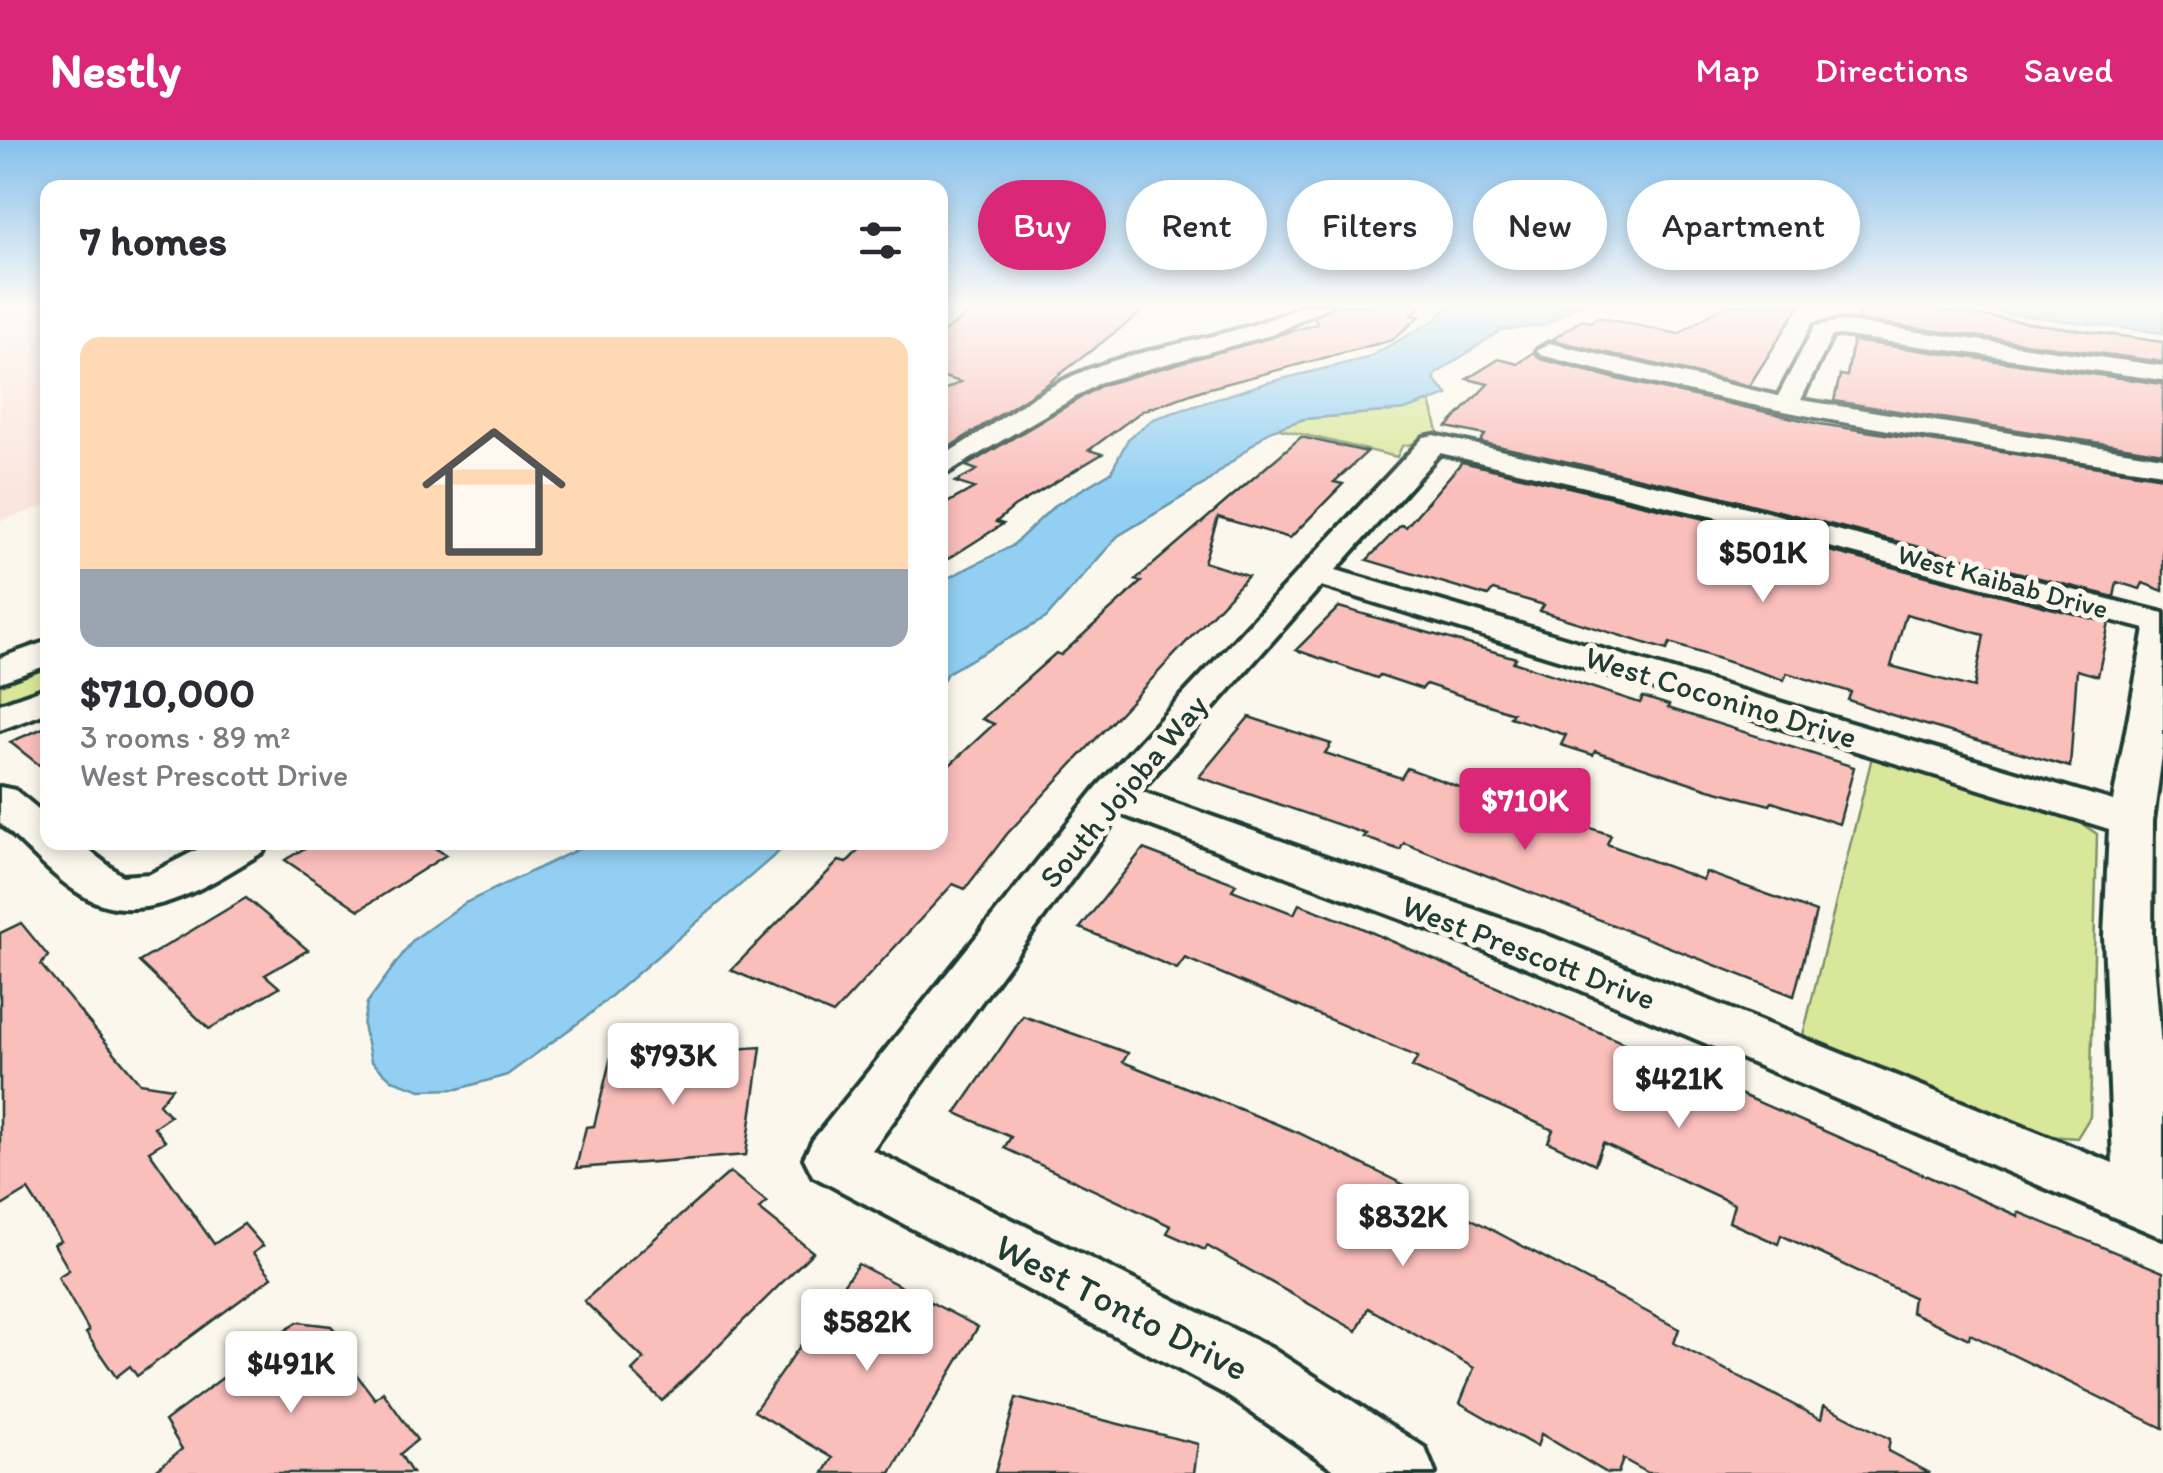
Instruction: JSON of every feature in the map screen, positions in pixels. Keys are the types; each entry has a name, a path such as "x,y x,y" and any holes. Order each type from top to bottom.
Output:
{"street":[{"path":"948,464 1029,410 1092,377 1127,367"},
{"path":"1616,367 1788,404 2163,466"},
{"path":"1788,404 1806,367"},
{"path":"2121,367 2163,373"},
{"name":"South Jojoba Way","path":"833,1158 1112,796 1434,443"},
{"name":"West Kaibab Drive","path":"1434,443 1716,508 2163,624"},
{"name":"West Coconino Drive","path":"1312,573 2131,821"},
{"path":"2154,1207 2152,944 2131,821 2163,624"},
{"path":"0,646 40,630"},
{"path":"0,671 40,655"},
{"path":"0,718 40,701"},
{"name":"West Prescott Drive","path":"1112,796 1527,947 2154,1207"},
{"path":"0,800 40,834"},
{"path":"58,850 100,885 117,892 140,893 230,850"},
{"name":"West Tonto Drive","path":"833,1158 1248,1370 1400,1473"}],"shaded area":[{"path":"0,367 40,367 40,508 0,521"}],"green space":[{"path":"1430,401 1440,439 1402,446 1397,457 1276,428 1304,419 1404,410"},
{"path":"40,666 40,690 0,702 0,682"},
{"path":"1873,753 2066,813 2097,834 2090,1117 2077,1138 2048,1136 1803,1035"}],"water":[{"path":"1330,367 1446,367 1434,380 1448,395 1404,410 1304,419 1269,431 1206,483 1118,536 1046,618 948,672 948,578 1012,546 1054,506 1111,472 1128,439 1153,419"},
{"path":"576,850 781,850 589,1015 507,1075 458,1089 421,1090 392,1080 371,1061 363,1025 367,1003 413,940 465,903"}],"building":[{"path":"948,367 1069,367 948,448 948,388 961,382 948,378"},
{"path":"1165,367 1289,367 1142,411 1089,450 1102,454 1014,507 996,522 1003,524 948,559 948,503 974,488 955,482 977,470 966,466 1102,385"},
{"path":"1486,367 1572,367 1820,424 2163,477 2163,591 2143,583 2140,589 2117,582 2114,597 1716,495 1480,442 1485,435 1447,427 1488,384 1467,379"},
{"path":"1669,367 1761,367 1749,386"},
{"path":"1849,367 2042,367 2163,384 2163,453 1834,401 1840,375 1847,376"},
{"path":"1301,437 1367,452 1334,482 1343,484 1290,538 1218,517 1204,562 1248,576 1007,834 965,889 953,884 833,1014 731,970 839,861 846,863 859,850 948,850 948,767 994,724 982,719 1056,653 1061,655 1141,582 1135,580"},
{"path":"1462,462 1709,520 2109,623 2098,676 2077,670 2070,767 1892,715 1848,700 1851,692 1787,673 1784,680 1670,643 1667,650 1540,611 1544,605 1493,590 1488,596 1367,560 1401,525 1406,527","holes":["1906,614 1984,635 1974,688 1891,666"]},
{"path":"1339,607 1516,658 1513,662 1640,703 1643,697 1669,705 1668,708 1854,767 1839,824 1772,802 1770,805 1709,789 1595,751 1593,755 1561,745 1566,735 1510,717 1513,713 1426,684 1422,689 1380,675 1377,678 1296,650"},
{"path":"1249,717 1331,744 1325,753 1401,778 1407,768 1573,828 1576,823 1611,835 1607,844 1703,880 1706,872 1816,912 1794,996 1404,843 1400,850 1363,837 1366,834 1199,777"},
{"path":"40,729 40,766 10,742"},
{"path":"1143,849 1236,884 1232,890 1294,914 1299,904 1357,926 2018,1216 2018,1212 2163,1272 2163,1428 1970,1334 1969,1339 1911,1312 1913,1297 1781,1235 1778,1244 1729,1222 1734,1204 1603,1143 1595,1164 1548,1142 1553,1130 1412,1067 1418,1057 1185,958 1177,969 1080,928"},
{"path":"302,850 438,850 446,855 359,910 285,860"},
{"path":"246,898 308,950 265,975 279,987 209,1029 139,962"},
{"path":"21,923 48,956 41,965 140,1083 172,1088 159,1104 170,1116 154,1127 165,1141 149,1151 214,1244 244,1224 263,1246 253,1253 272,1277 137,1376 130,1366 116,1377 86,1333 89,1331 58,1277 69,1270 54,1244 61,1241 28,1190 0,1207 0,933"},
{"path":"1023,1016 1128,1053 1123,1062 1299,1133 1453,1209 1679,1329 1674,1343 1821,1419 1824,1405 1890,1439 1888,1451 1930,1473 1648,1473 1623,1459 1618,1473 1607,1473 1541,1434 1537,1447 1460,1403 1474,1368 1368,1308 1357,1331 1207,1246 1205,1250 1167,1233 1171,1226 1004,1148 1011,1137 956,1113"},
{"path":"761,1047 746,1155 576,1168 586,1127 594,1126 611,1057"},
{"path":"730,1172 767,1202 759,1209 813,1252 662,1401 632,1371 644,1359 584,1301"},
{"path":"858,1264 978,1327 891,1473 824,1473 833,1458 754,1411"},
{"path":"297,1322 331,1326 343,1339 337,1349 375,1399 383,1392 417,1440 400,1454 412,1473 152,1473 182,1449 165,1421"},
{"path":"1016,1398 1198,1444 1194,1473 995,1473"}]}
